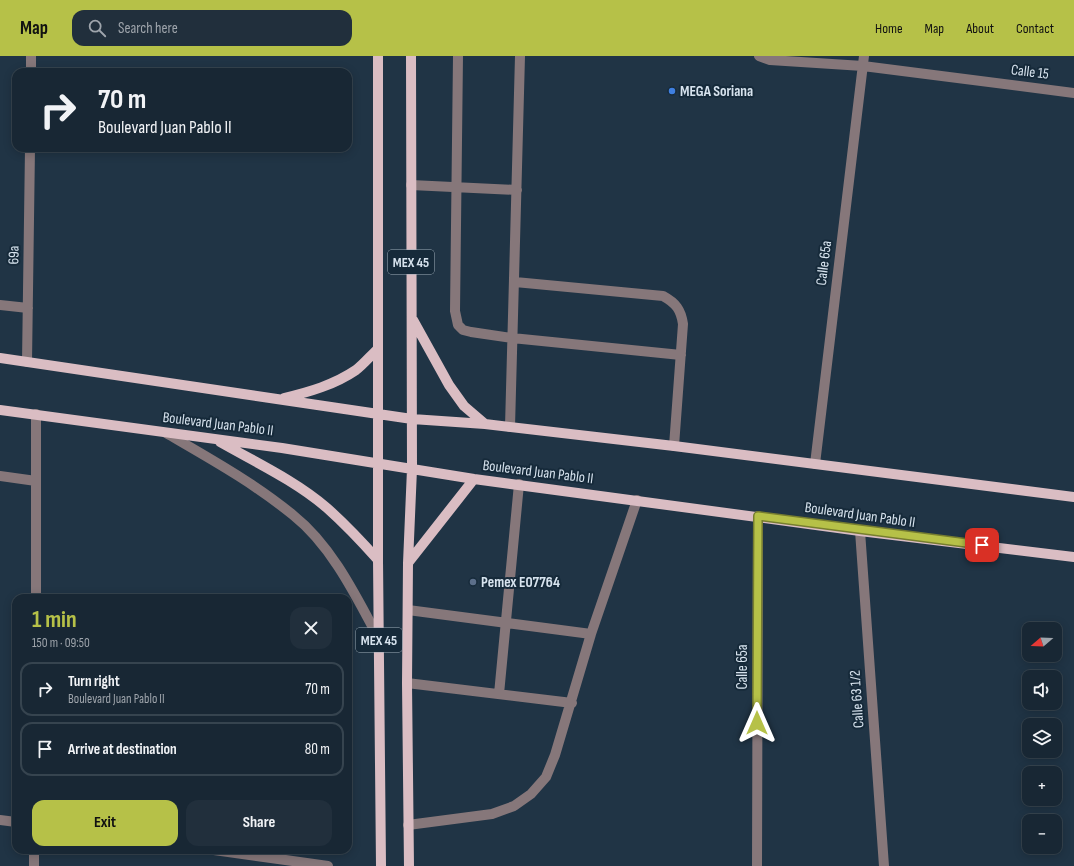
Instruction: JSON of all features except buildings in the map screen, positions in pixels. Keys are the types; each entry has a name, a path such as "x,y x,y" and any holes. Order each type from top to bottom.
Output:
{"main road":[{"name":"MEX 45","path":"378,56 378,560 382,866"},
{"name":"MEX 45","path":"409,866 407,683 408,563 412,469 411,56"},
{"path":"412,316 449,386 464,406 485,424"},
{"path":"281,399 313,391 334,382 356,369 378,348"},
{"path":"0,358 412,419 485,424 674,446 1074,497"},
{"name":"Boulevard Juan Pablo II","path":"0,410 282,448 474,479 758,516 860,531 1074,556"},
{"path":"215,440 288,482 326,507 354,533 378,560"},
{"path":"408,563 474,479"}],"street":[{"path":"31,56 31,68"},
{"path":"458,56 455,310 458,325 463,330 471,332 512,338 680,355"},
{"path":"510,427 520,56"},
{"name":"Calle 15","path":"759,56 770,60 863,61 1074,93"},
{"name":"Calle 65a","path":"814,464 863,61"},
{"name":"69a","path":"27,362 30,152"},
{"path":"411,185 517,190"},
{"path":"515,282 663,296 673,301 681,312 683,324 674,446"},
{"path":"0,305 28,308"},
{"path":"36,414 36,594"},
{"path":"166,433 228,470 294,515 314,536 332,559 351,588 379,639"},
{"path":"0,476 36,481"},
{"path":"499,694 519,484"},
{"path":"408,825 492,814 514,806 531,794 548,771 572,703 591,634 636,500"},
{"name":"Calle 65a","path":"757,866 758,516"},
{"name":"Calle 63 1/2","path":"860,531 884,866"},
{"path":"408,610 591,634"},
{"path":"407,683 572,703"},
{"path":"0,820 12,822"},
{"path":"34,854 34,866"},
{"path":"242,854 328,866"}],"place":[{"name":"MEGA Soriana","path":"672,91"},
{"name":"Pemex E07764","path":"473,582"}],"route":[{"path":"757,723 758,516 860,531 982,545"}]}
